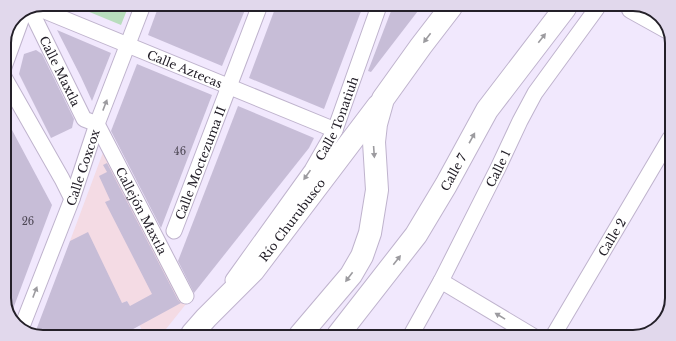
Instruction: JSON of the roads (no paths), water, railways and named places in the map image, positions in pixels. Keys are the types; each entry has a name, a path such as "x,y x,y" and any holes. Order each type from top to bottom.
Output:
{"main road":[{"path":"304,330 351,275 362,256 370,232 377,190 374,142 376,124 383,99 448,11"},
{"name":"Calle 7","path":"342,330 416,235 446,185 487,110 564,11"},
{"name":"Río Churubusco","path":"199,326 253,271 383,99"}],"street":[{"name":"Calle Aztecas","path":"45,11 335,130"},
{"name":"Calle Coxcox","path":"23,323 72,199 97,124 141,11"},
{"name":"Calle Moctezuma II","path":"174,230 258,11"},
{"name":"Calle Tonatiuh","path":"199,326 312,170 335,130 378,11"},
{"name":"Calle 1","path":"414,330 441,281 520,121 536,93 595,11"},
{"path":"639,12 657,22"},
{"name":"Calle Maxtla","path":"31,13 84,119 97,124"},
{"path":"11,48 21,20"},
{"path":"11,89 72,199"},
{"name":"Callejón Maxtla","path":"97,124 186,296"},
{"name":"Calle 2","path":"556,330 665,146"},
{"path":"441,281 523,330"}]}
